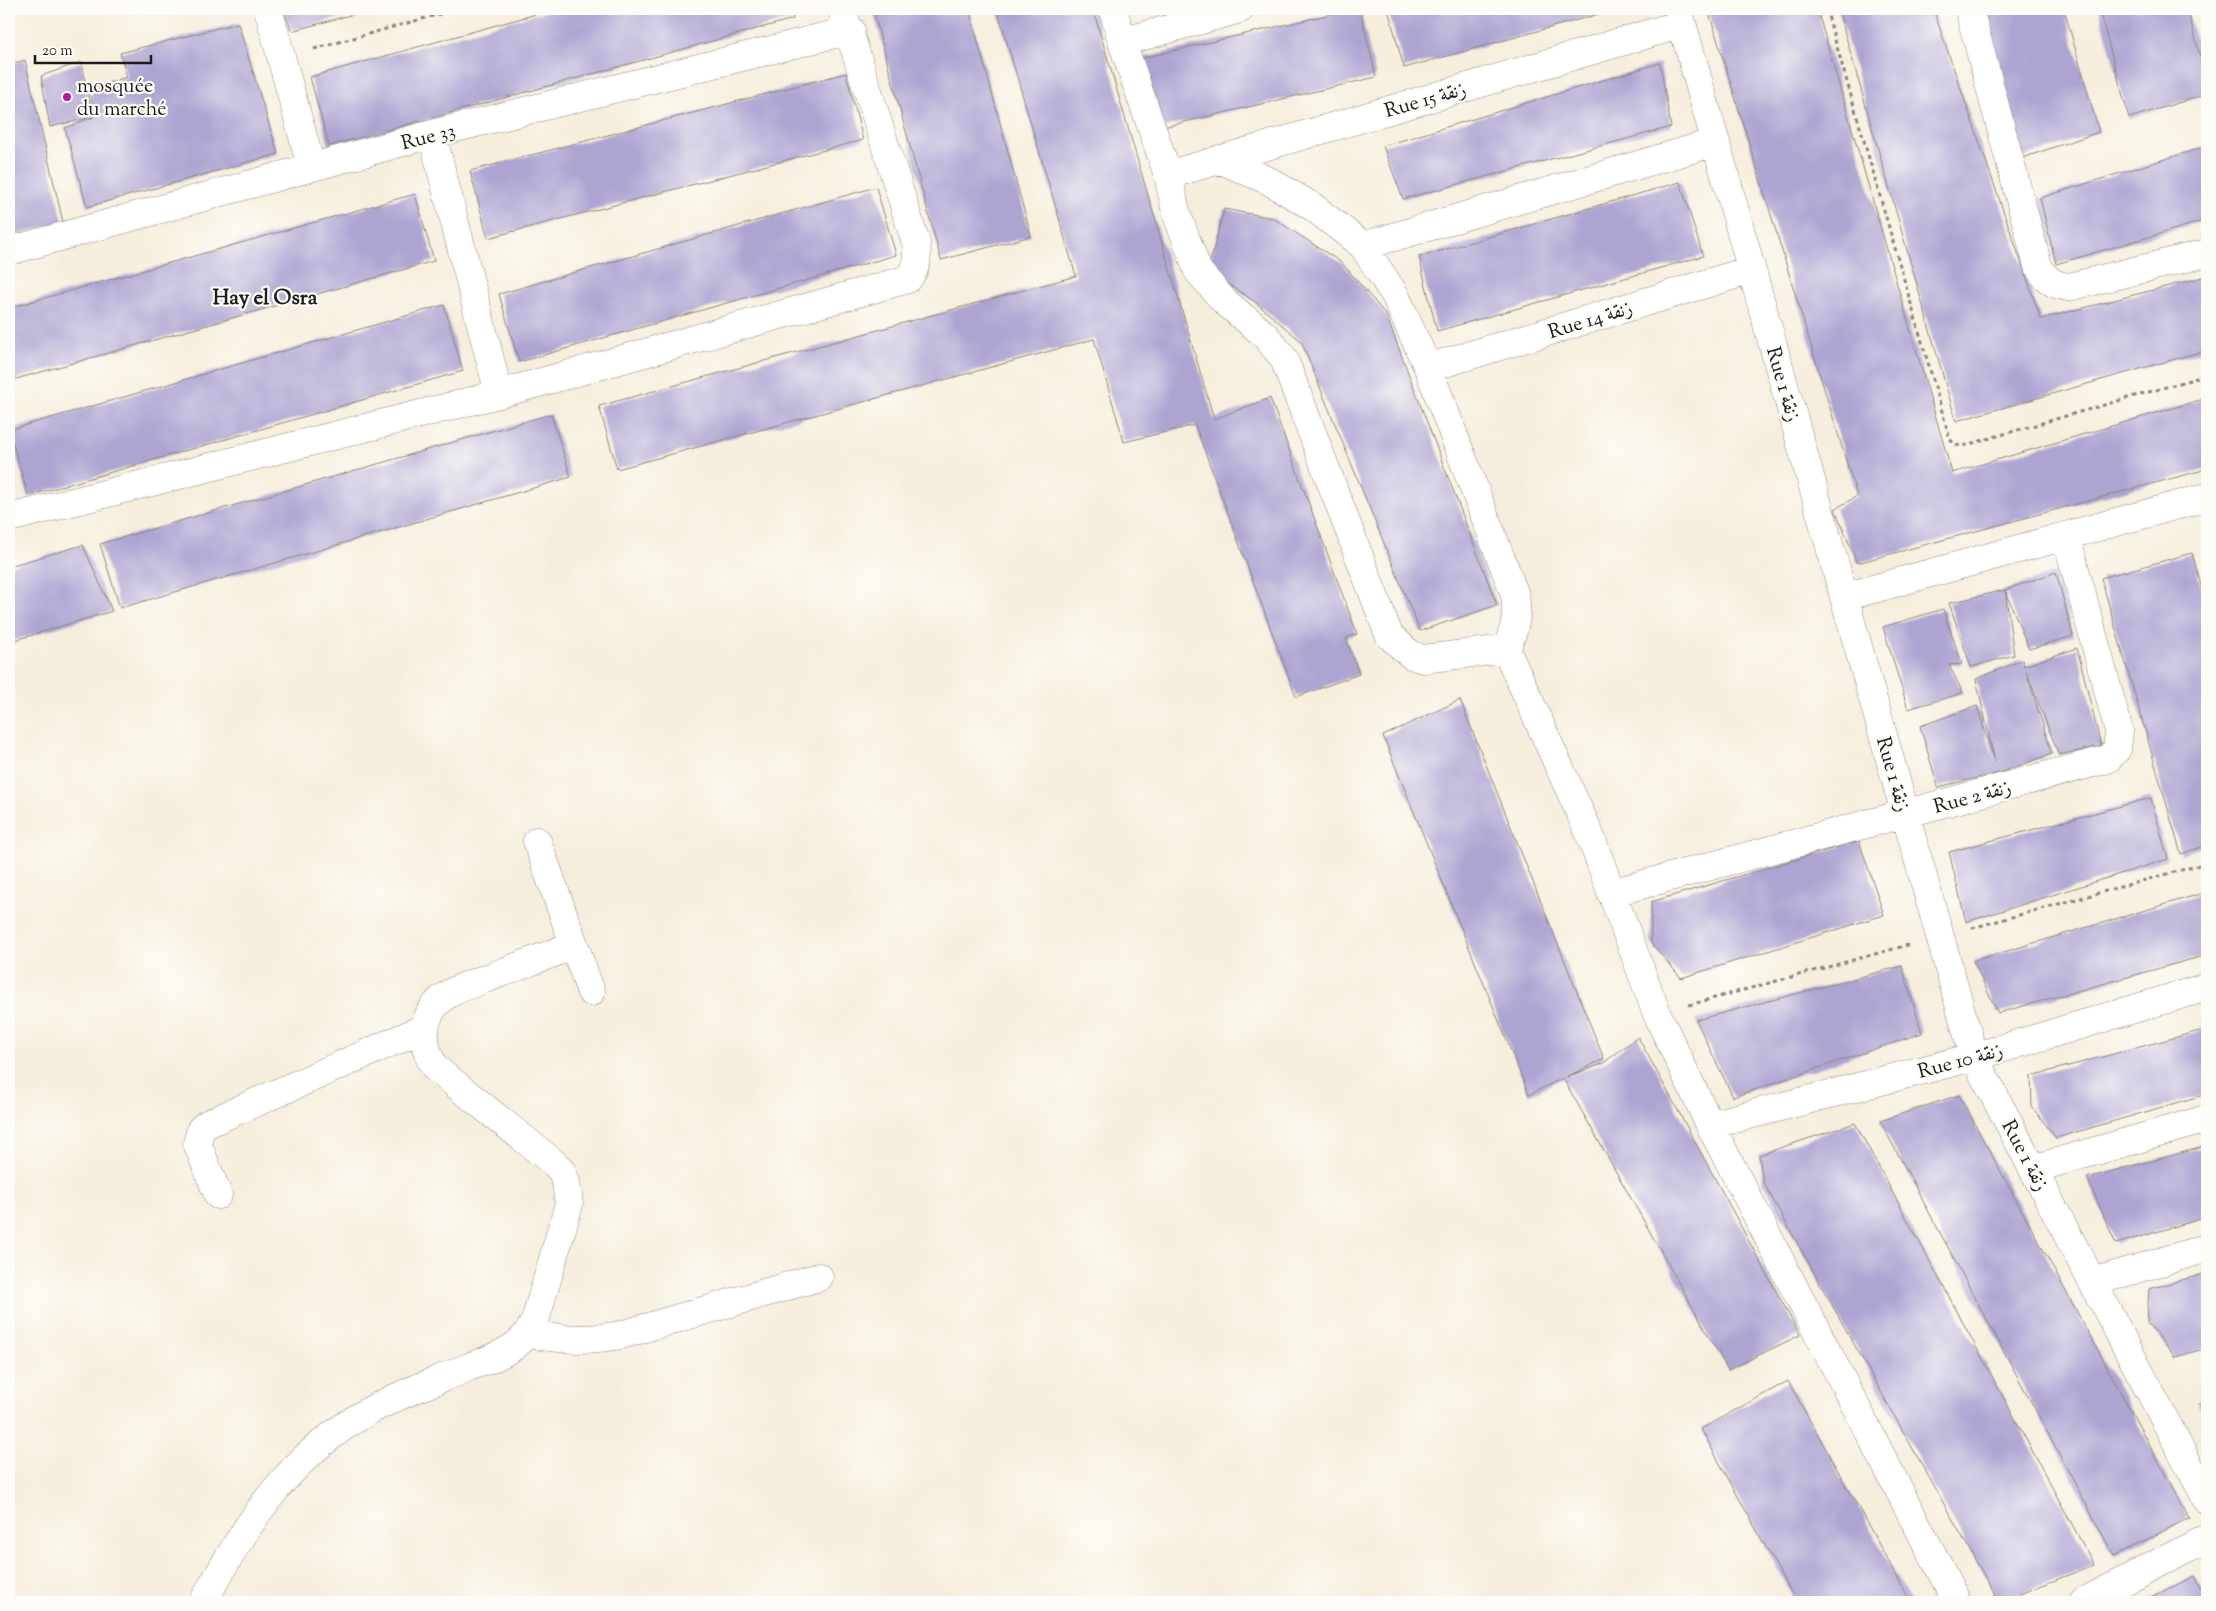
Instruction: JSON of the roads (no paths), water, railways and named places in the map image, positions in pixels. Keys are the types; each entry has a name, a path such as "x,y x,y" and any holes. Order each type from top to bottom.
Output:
{"street":[{"path":"268,9 283,57 311,166"},
{"path":"1113,9 1122,42 1168,175 1176,212 1198,271 1225,302 1265,335 1284,359 1389,635 1412,655 1423,660 1506,649"},
{"path":"1122,42 1240,9"},
{"path":"1969,9 2038,266 2045,278 2056,286 2069,287 2207,253"},
{"name":"Rue 1 زنقة","path":"1680,16 1974,1057 2207,1500"},
{"name":"Rue 15 زنقة","path":"1168,175 1680,16"},
{"path":"9,518 500,394 908,279 915,269 918,258 916,243 846,19"},
{"name":"Rue 33","path":"9,251 846,19"},
{"path":"432,134 500,394"},
{"path":"1363,246 1716,142"},
{"path":"1219,159 1269,180 1313,207 1363,246 1395,295 1428,368 1515,595 1516,621 1506,649 1590,836 1657,1014 1710,1125 1957,1602"},
{"name":"Rue 14 زنقة","path":"1428,368 1751,270"},
{"path":"1844,597 2207,497"},
{"name":"Rue 2 زنقة","path":"1611,893 2108,759 2117,750 2119,731 2066,536"},
{"path":"537,841 591,992"},
{"path":"203,1602 250,1520 293,1469 318,1446 342,1427 369,1411 396,1397 504,1353 528,1334 541,1307 569,1204 566,1182 562,1172 554,1163 435,1068 428,1056 424,1043 424,1028 434,1007 452,992 574,945"},
{"name":"Rue 10 زنقة","path":"1710,1125 1974,1057 2207,986"},
{"path":"218,1195 197,1144 201,1129 207,1124 424,1028"},
{"path":"2033,1169 2207,1119"},
{"path":"2093,1282 2207,1248"},
{"path":"528,1334 572,1340 621,1335 819,1277"},
{"path":"2082,1602 2207,1538"}],"place":[{"name":"mosquée du marché","path":"67,97"}],"district":[{"name":"Hay el Osra","path":"265,297"}]}
